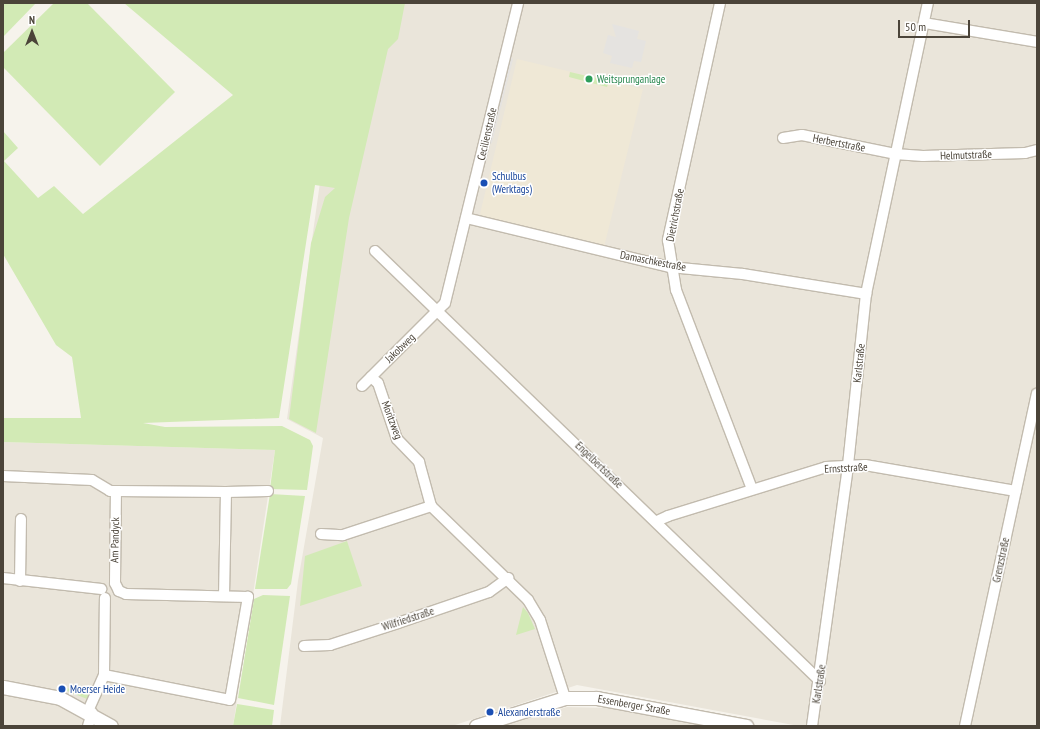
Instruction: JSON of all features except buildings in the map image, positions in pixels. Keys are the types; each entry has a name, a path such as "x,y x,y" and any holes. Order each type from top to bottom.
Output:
{"street":[{"name":"Cecilienstraße","path":"438,310 445,303 518,3"},
{"name":"Dietrichstraße","path":"720,3 668,240 670,267 752,489"},
{"name":"Karlstraße","path":"812,726 820,681 848,465 866,294 928,3"},
{"path":"924,23 988,32 1037,42"},
{"name":"Herbertstraße","path":"783,138 802,135 895,154"},
{"name":"Helmutstraße","path":"895,154 931,156 1025,153 1037,150"},
{"name":"Damaschkestraße","path":"466,218 670,267 742,274 866,294"},
{"name":"Engelbertstraße","path":"376,251 820,681"},
{"name":"Jakobweg","path":"362,386 438,310"},
{"name":"Moritzweg","path":"371,377 378,383 397,439 418,462 431,506"},
{"name":"Grenzstraße","path":"965,726 1037,394"},
{"name":"Ernststraße","path":"657,522 668,516 752,489 826,467 848,465 865,465 1016,491"},
{"path":"3,476 92,480 110,491 268,491"},
{"name":"Am Pandyck","path":"116,491 116,587"},
{"path":"224,595 226,492"},
{"path":"321,534 342,535 431,506 508,578 528,600 540,620 565,698"},
{"path":"20,581 21,519"},
{"path":"3,578 103,593 116,587 126,594 224,595 248,597 230,700 188,692 181,688 104,675"},
{"name":"Wilfriedstraße","path":"304,646 330,645 412,618 489,592 508,578"},
{"path":"89,717 104,675 103,593"},
{"path":"3,687 60,698 89,717 112,726"},
{"name":"Essenberger Straße","path":"476,726 565,698 597,698 746,726"}],"shaded area":[{"path":"345,3 1037,3 1037,726 799,726 577,685 452,726 280,726 298,581 323,438 287,419"},
{"path":"612,24 639,31 637,39 646,41 641,62 634,61 632,68 610,63 612,56 603,53 608,35 616,37"},
{"path":"511,56 513,60 492,143 489,145"},
{"path":"517,59 643,89 604,247 485,218 480,214"},
{"path":"3,442 275,450 233,726 3,726"},
{"path":"567,707 607,708 704,726 504,726"}],"green space":[{"path":"3,3 36,3 3,37"},
{"path":"54,3 87,3 175,92 100,166 3,67 3,53"},
{"path":"124,3 405,3 398,39 388,49 349,218 316,433 289,419 311,243 325,197 335,188 315,185 279,418 143,423 165,427 282,426 310,440 313,446 307,490 270,489 275,450 3,442 3,418 81,418 72,357 56,345 3,254 3,131 18,148 4,161 38,198 54,186 83,214 233,95"},
{"name":"Weitsprunganlage","path":"570,72 609,81 607,87 569,77"},
{"path":"270,494 305,496 291,584 287,589 255,589"},
{"path":"347,541 362,586 300,606 305,556"},
{"path":"263,595 290,596 274,705 238,698 254,599"},
{"path":"523,607 528,613 535,629 516,635"},
{"path":"61,686 70,689 91,691 87,699 60,688"},
{"path":"237,704 274,710 272,726 233,726"}],"place":[{"name":"Weitsprunganlage","path":"589,79"},
{"name":"Schulbus (Werktags)","path":"484,183"},
{"name":"Moerser Heide","path":"62,689"},
{"name":"Alexanderstraße","path":"490,712"}]}
